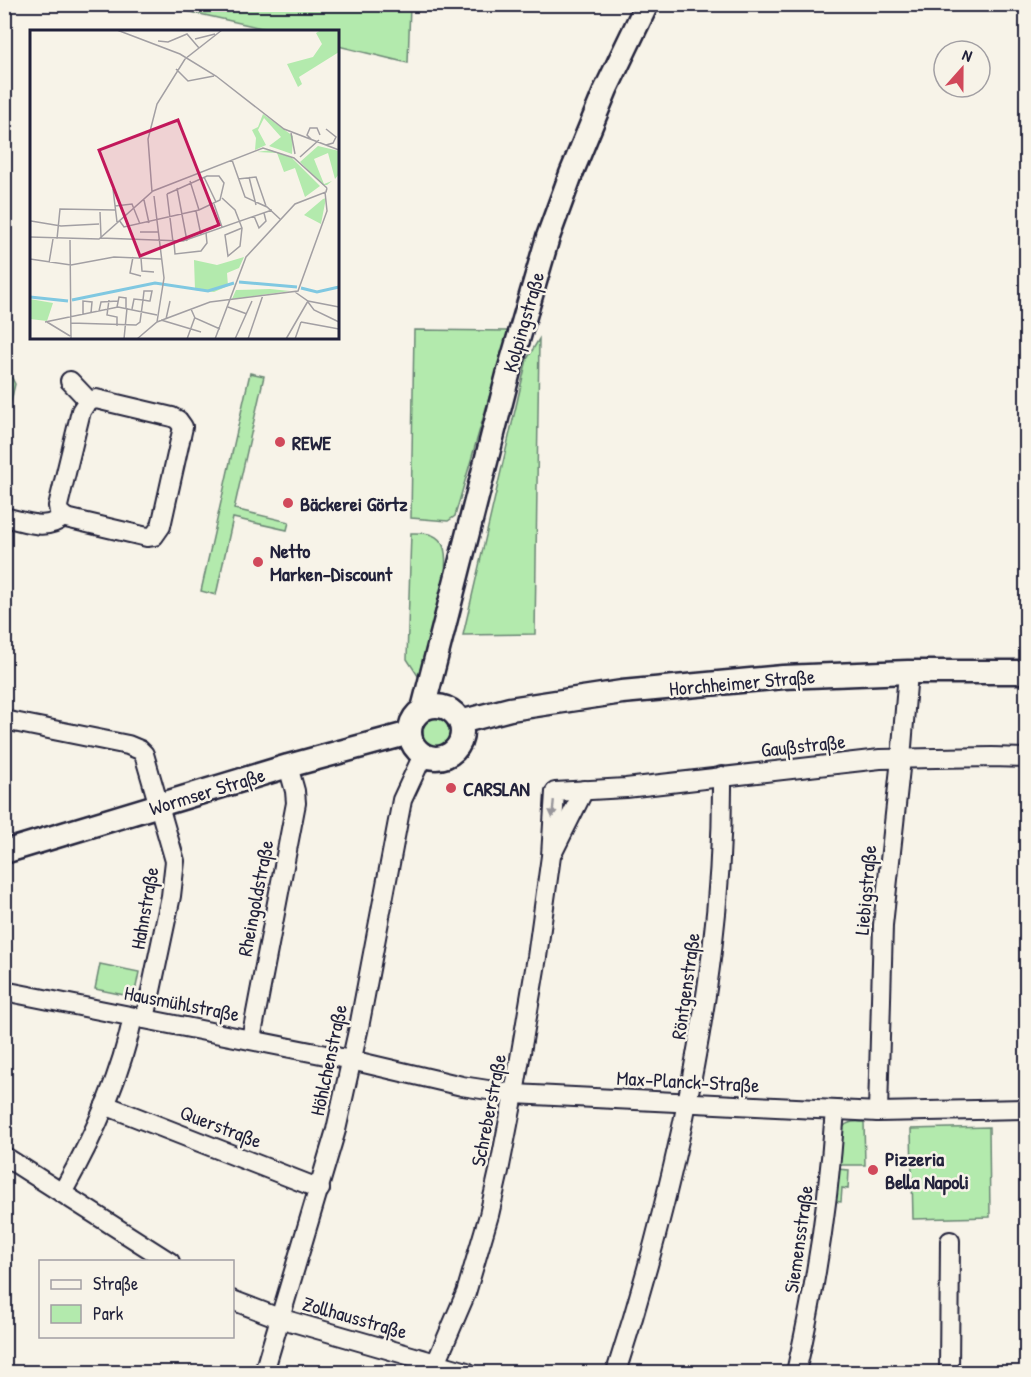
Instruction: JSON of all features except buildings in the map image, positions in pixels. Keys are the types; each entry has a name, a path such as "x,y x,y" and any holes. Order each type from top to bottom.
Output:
{"main road":[{"name":"Kolpingstraße","path":"423,709 439,653 503,392 548,237 606,89 647,4"},
{"name":"Kolpingstraße","path":"439,653 441,691 454,715"},
{"name":"Horchheimer Straße","path":"454,715 622,692 789,676 908,672 1026,672"},
{"path":"437,705 454,715 462,737 453,752 436,758 423,755 415,747 410,733 413,719 423,709 437,705"},
{"name":"Wormser Straße","path":"4,852 288,766 410,733"}],"street":[{"path":"70,381 88,401"},
{"path":"96,399 175,418 183,427 161,526 154,536 147,537 63,517 58,506 81,411 88,401 96,399"},
{"path":"4,517 44,526 53,524 63,517"},
{"name":"Liebigstraße","path":"879,1112 883,925 908,672"},
{"name":"Hahnstraße","path":"4,720 128,745 140,750 146,760 175,861 171,896 139,1018 91,1139 62,1193"},
{"name":"Höhlchenstraße","path":"264,1372 336,1130 402,800 423,755"},
{"name":"Gaußstraße","path":"584,790 626,788 880,759 1026,758"},
{"name":"Rheingoldstraße","path":"251,1039 296,803 288,766"},
{"name":"Röntgenstraße","path":"616,1372 653,1249 697,1056 716,928 721,861 722,776"},
{"name":"Schreberstraße","path":"551,856 584,790"},
{"name":"Schreberstraße","path":"452,1369 466,1293 494,1193 514,1094 551,856 555,792 584,790"},
{"name":"Hausmühlstraße","path":"4,991 351,1060"},
{"name":"Max-Planck-Straße","path":"351,1060 462,1086 514,1094 879,1112 1026,1109"},
{"name":"Querstraße","path":"105,1105 320,1189"},
{"name":"Siemensstraße","path":"796,1372 821,1248 831,1168 835,1110"},
{"path":"4,1156 167,1260"},
{"path":"949,1372 950,1240"},
{"name":"Zollhausstraße","path":"234,1301 279,1318 452,1369"}],"green space":[{"path":"160,5 410,5 408,63 339,46 339,30 271,30"},
{"path":"414,330 508,331 455,516 448,521 411,518"},
{"path":"539,339 535,634 463,635 527,359"},
{"path":"250,373 264,376 234,509 289,522 287,530 233,518 216,595 201,591"},
{"path":"4,374 12,378 15,384 5,427"},
{"path":"411,533 435,536 441,542 445,552 439,608 420,679 407,659"},
{"path":"436,713 450,718 455,732 450,746 436,751 422,746 417,732 422,718"},
{"path":"100,964 139,972 134,997 95,989"},
{"path":"851,1122 864,1122 865,1165 839,1165 842,1129"},
{"path":"989,1127 990,1217 913,1219 911,1129"},
{"path":"836,1169 849,1170 848,1189 842,1188 841,1202 833,1201"}],"place":[{"name":"REWE","path":"280,442"},
{"name":"Bäckerei Görtz","path":"288,503"},
{"name":"Netto Marken-Discount","path":"258,562"},
{"name":"CARSLAN","path":"451,788"},
{"name":"Pizzeria Bella Napoli","path":"873,1170"}]}
